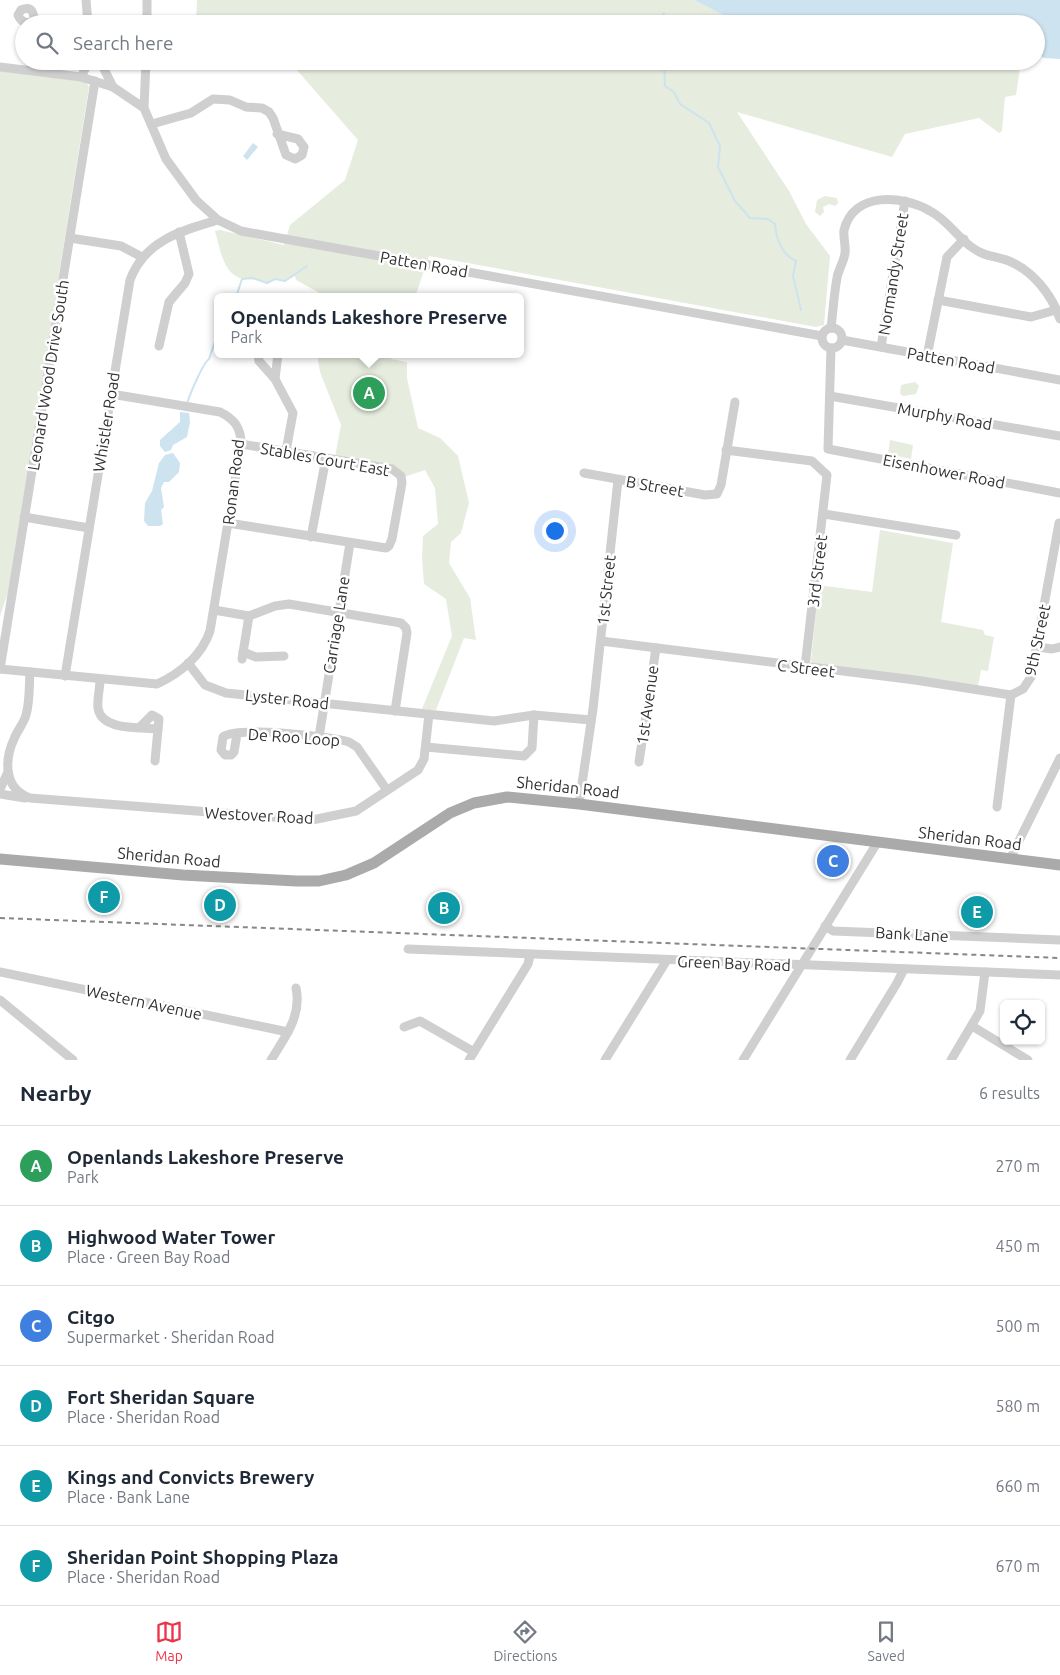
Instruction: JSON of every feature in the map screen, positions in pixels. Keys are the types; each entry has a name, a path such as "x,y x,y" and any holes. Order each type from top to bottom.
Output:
{"main road":[{"name":"Sheridan Road","path":"0,859 191,875 296,881 319,880 346,875 374,863 450,813 474,803 495,798 514,797 1060,866"}],"street":[{"path":"86,0 87,15"},
{"path":"147,0 147,15"},
{"name":"Patten Road","path":"0,67 15,67"},
{"name":"Patten Road","path":"51,70 113,87 144,108 166,159 184,185 218,220 241,231 822,336"},
{"path":"81,77 84,70"},
{"path":"104,70 113,87"},
{"path":"144,108 146,70"},
{"name":"Leonard Wood Drive South","path":"0,669 95,81"},
{"path":"152,124 190,113 205,102 221,98 269,112 273,118 277,134"},
{"path":"832,328 837,277 845,254 844,232 851,213 865,204 883,198 905,200 931,211 989,257 1008,261 1030,274 1050,296 1060,319"},
{"name":"Normandy Street","path":"881,347 905,200"},
{"name":"Whistler Road","path":"65,676 130,280 142,258 157,243 179,232 218,220"},
{"path":"159,346 169,302 185,283 189,274 179,232"},
{"path":"70,238 121,246 142,258"},
{"path":"928,356 947,257 964,239"},
{"path":"938,300 1031,317 1056,310"},
{"path":"832,328 840,332 842,340 838,346 831,348 823,343 822,336 825,330 832,328"},
{"name":"Patten Road","path":"842,340 1060,380"},
{"path":"830,396 831,348"},
{"path":"259,358 274,379 293,412 286,451"},
{"path":"274,379 277,358"},
{"name":"Ronan Road","path":"111,394 220,412 234,420 239,429 241,444 214,610 207,642 188,663"},
{"name":"Murphy Road","path":"830,396 1060,436"},
{"name":"Eisenhower Road","path":"830,396 828,449 1060,493"},
{"path":"726,450 735,402"},
{"name":"Stables Court East","path":"241,444 386,468 398,472 402,483 389,546 377,547 350,543"},
{"name":"3rd Street","path":"726,450 812,461 827,475 805,667"},
{"name":"B Street","path":"584,473 712,495 717,494 720,485 726,450"},
{"path":"311,537 326,458"},
{"name":"1st Street","path":"579,804 594,701 618,480"},
{"path":"824,514 956,535"},
{"path":"24,517 89,528"},
{"name":"9th Street","path":"997,807 1011,695 1028,685 1038,646 1059,522"},
{"path":"228,523 350,543"},
{"name":"Carriage Lane","path":"319,737 350,543"},
{"path":"214,610 249,616 282,604 404,624 407,633 395,711"},
{"path":"249,616 242,656 284,656"},
{"path":"0,626 7,618"},
{"name":"C Street","path":"601,641 1011,695"},
{"path":"1038,646 1052,649 1060,647"},
{"name":"1st Avenue","path":"639,762 656,648"},
{"path":"0,669 157,684 188,663"},
{"name":"Lyster Road","path":"188,663 205,685 218,691 494,721 534,715 591,720"},
{"path":"30,672 26,715 11,747 8,772 9,779 18,791 30,798"},
{"path":"100,680 98,708 103,719 110,723 158,729 155,761"},
{"name":"Westover Road","path":"0,794 312,820 356,811 418,770 424,759 429,714"},
{"path":"426,747 524,756 532,748 534,715"},
{"name":"De Roo Loop","path":"237,734 256,731 344,740 357,747 387,790"},
{"path":"1010,859 1060,758"},
{"path":"0,789 8,772"},
{"path":"743,1060 877,843"},
{"name":"Bank Lane","path":"825,926 832,931 1060,940"},
{"name":"Green Bay Road","path":"408,949 1060,975"},
{"path":"404,1027 420,1020 472,1056 528,964 530,955"},
{"path":"605,1060 666,960"},
{"path":"850,1060 904,969"},
{"name":"Western Avenue","path":"0,972 288,1032"},
{"path":"951,1060 972,1026 982,1005 985,972"},
{"path":"271,1060 294,1022 298,1001 296,988"},
{"path":"0,1000 72,1060"},
{"path":"972,1026 1028,1060"}],"shaded area":[{"path":"197,0 694,0 723,15 196,15"},
{"path":"297,70 1020,70 1016,95 1005,97 1002,131 999,133 979,118 905,134 892,157 737,112 789,191 806,224 830,256 824,325 816,327 429,256 416,293 320,293 296,280 295,276 285,281 275,279 267,283 259,280 244,279 231,273 221,253 215,231 220,230 284,245 290,225 345,180 358,140"},
{"path":"0,71 86,82 89,87 8,593 0,616"},
{"path":"825,196 837,198 838,203 835,206 829,204 823,207 824,212 820,216 815,212 817,200"},
{"path":"318,358 391,358 407,362 407,378 418,428 440,438 458,456 469,503 461,533 451,542 449,563 470,598 476,640 464,638 436,710 422,709 452,636 446,599 424,584 423,536 438,524 435,488 425,470 404,477 335,457 341,425 320,372"},
{"path":"915,382 919,386 916,394 903,396 900,394 901,385"},
{"path":"890,440 913,445 911,459 888,454"},
{"path":"880,530 953,543 941,622 983,630 985,635 994,637 988,671 981,670 978,686 813,664 811,661 818,589 825,586 872,592"}],"water":[{"path":"694,0 1060,0 1060,59 1045,58 1045,15 723,15"},
{"path":"253,143 258,147 247,160 243,156"},
{"path":"180,412 189,413 190,422 187,437 173,445 171,450 165,452 160,446 160,440 180,422"},
{"path":"173,453 180,463 179,472 169,482 164,482 161,488 164,507 161,510 163,524 160,526 148,526 144,521 145,503 152,491 159,463 165,455"}],"waterway":[{"path":"664,70 665,86 674,92 680,104 709,123 720,146 718,167 735,201 750,218 768,219 775,224 783,251 796,261 793,276 801,310"},
{"path":"237,293 242,279 253,278 267,283 275,279 285,281 307,266"},
{"path":"187,404 193,387 209,359 214,345"}],"railway":[{"path":"0,918 1060,958"}],"place":[{"name":"Openlands Lakeshore Preserve","path":"369,393"},
{"name":"Citgo","path":"833,861"},
{"name":"Sheridan Point Shopping Plaza","path":"104,897"},
{"name":"Fort Sheridan Square","path":"220,905"},
{"name":"Highwood Water Tower","path":"444,908"},
{"name":"Kings and Convicts Brewery","path":"977,912"}]}
